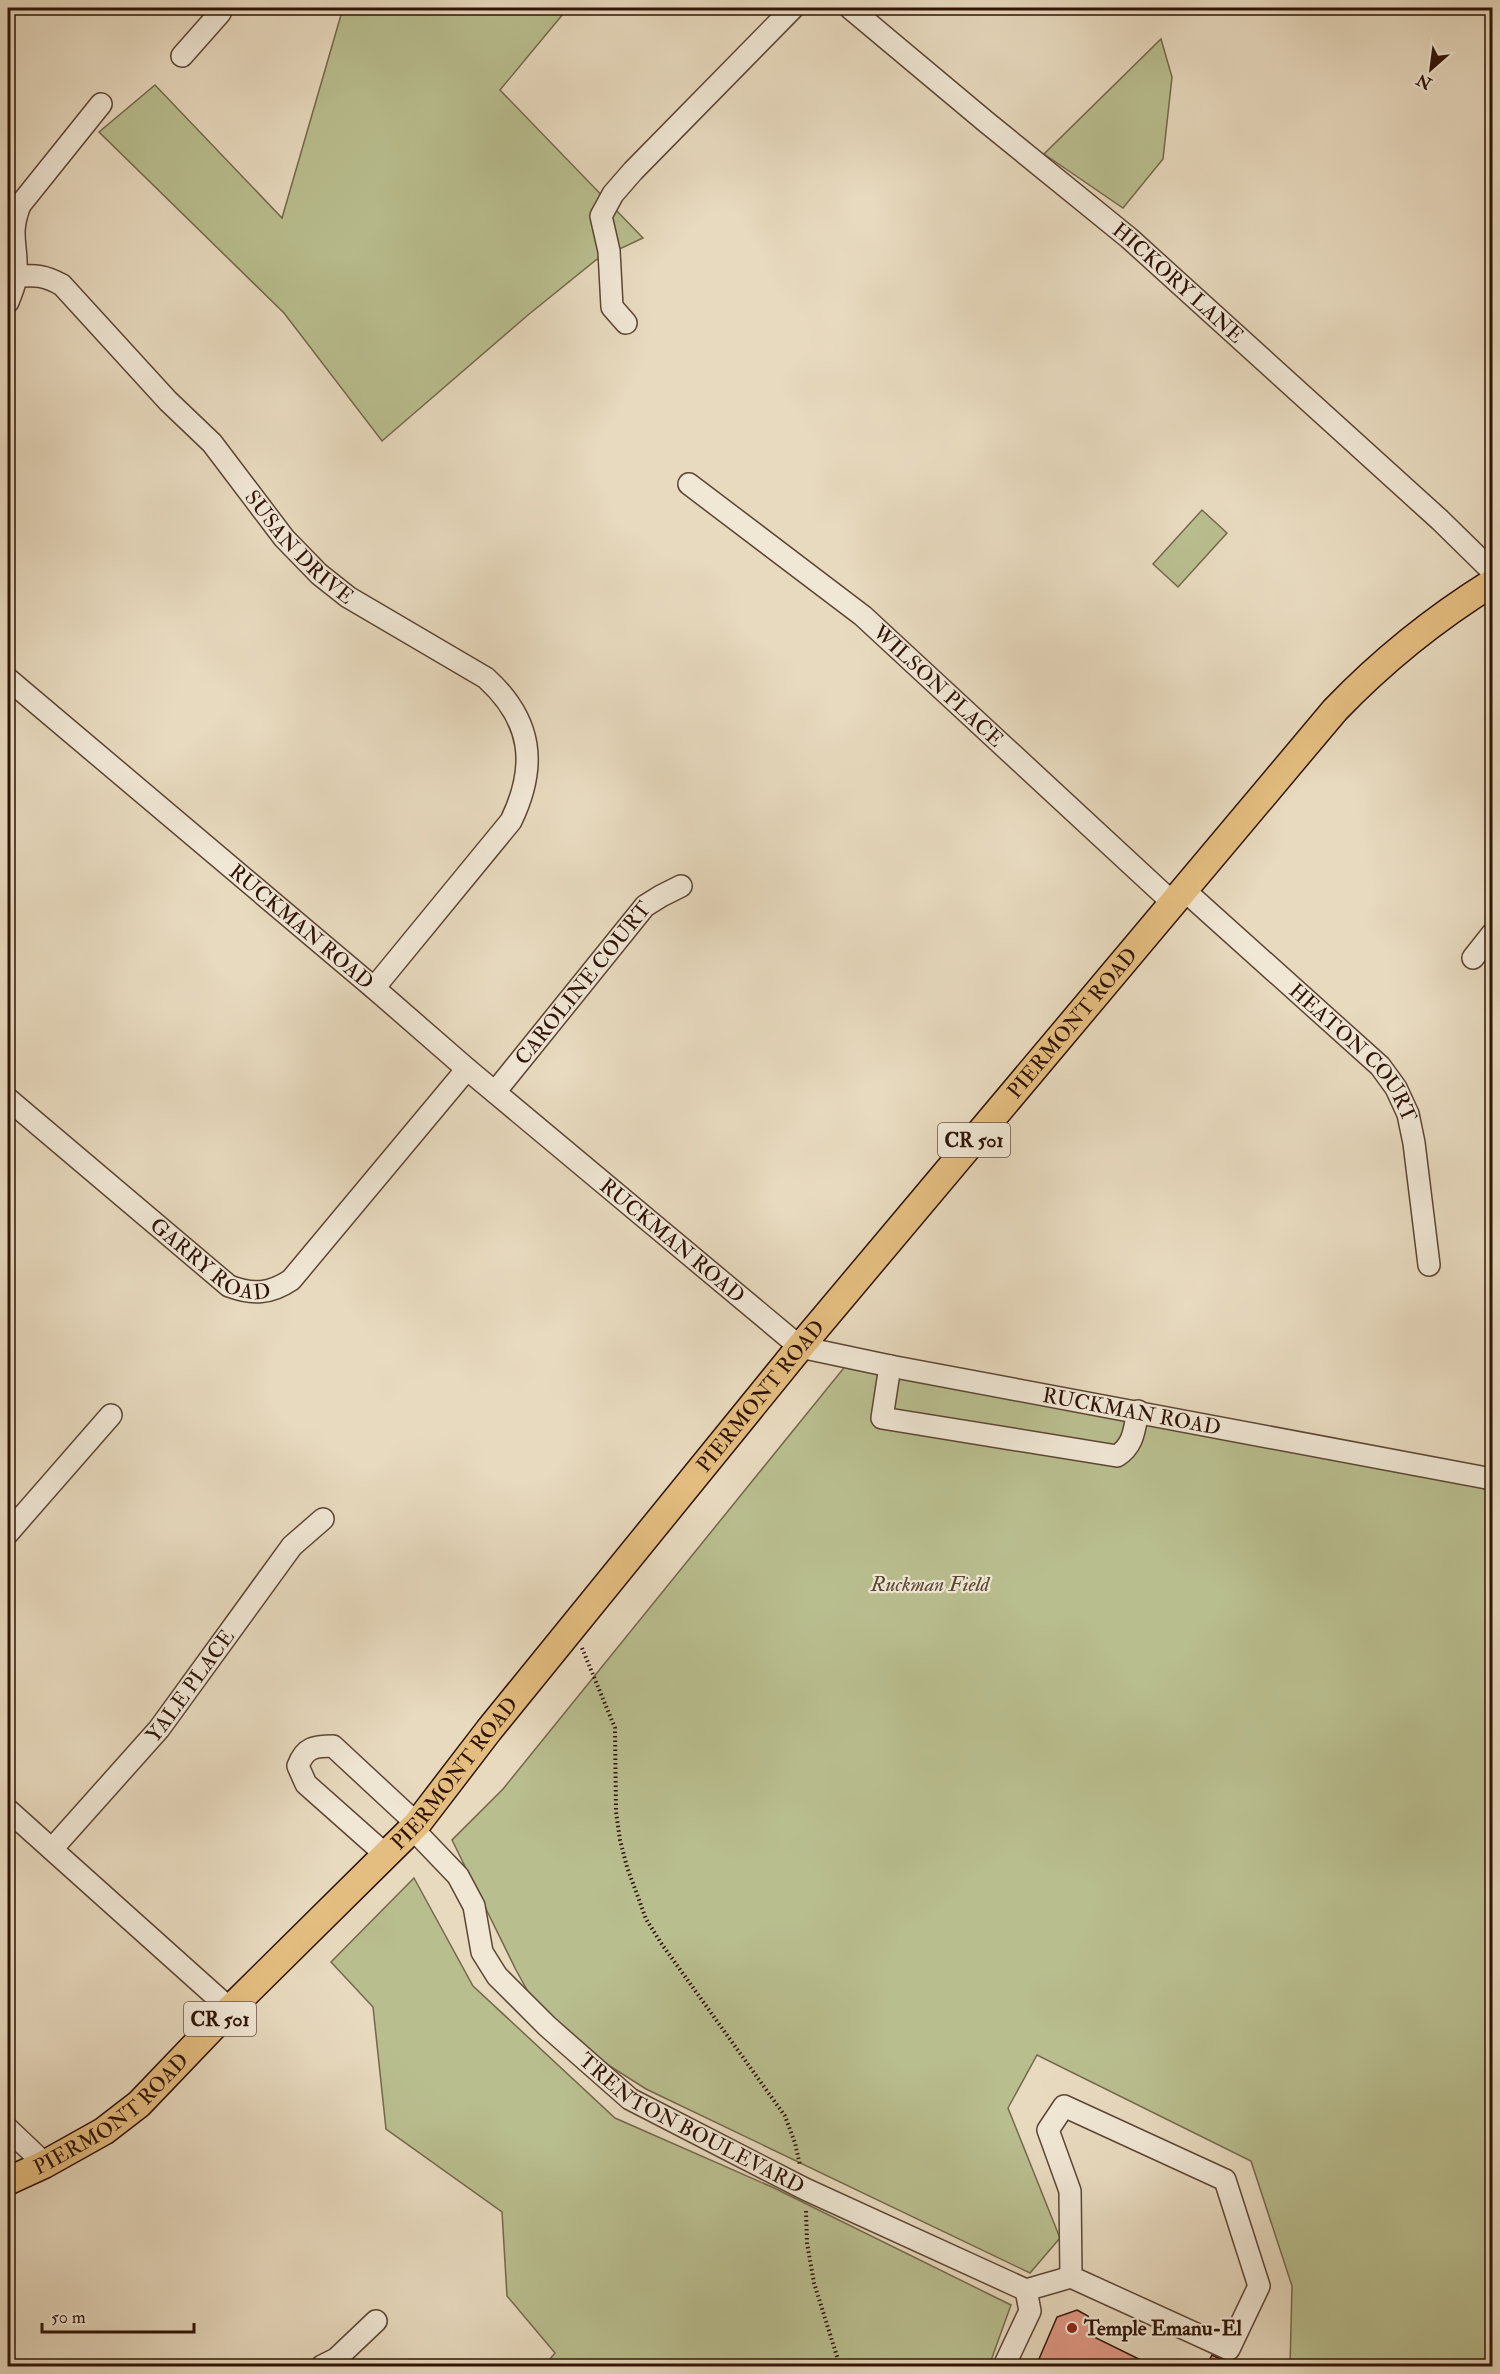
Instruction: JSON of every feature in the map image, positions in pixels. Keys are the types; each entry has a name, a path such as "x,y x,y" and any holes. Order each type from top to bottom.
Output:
{"main road":[{"name":"PIERMONT ROAD","path":"8,2181 45,2164 104,2131 139,2104 230,2009 415,1826 489,1730 800,1347 1335,710 1403,645 1447,611 1492,583"}],"street":[{"path":"182,56 222,8"},
{"path":"626,323 612,307 609,251 601,216 613,194 633,171 793,8"},
{"name":"HICKORY LANE","path":"850,8 1129,238 1440,520 1492,571"},
{"path":"8,302 16,277 16,258 12,240 14,221 20,205 101,104"},
{"name":"SUSAN DRIVE","path":"16,277 33,274 47,277 62,285 168,401 212,443 284,538 319,574 348,597 486,678 502,693 516,712 524,734 528,758 524,790 511,821 374,988"},
{"name":"WILSON PLACE","path":"689,484 862,616 1179,896"},
{"name":"RUCKMAN ROAD","path":"8,679 467,1069 800,1347 1492,1479"},
{"name":"CAROLINE COURT","path":"495,1092 645,906 681,886"},
{"name":"HEATON COURT","path":"1179,896 1380,1066 1396,1088 1408,1113 1414,1143 1429,1265"},
{"path":"1473,957 1492,934"},
{"name":"GARRY ROAD","path":"8,1099 229,1286 244,1292 261,1293 277,1289 291,1280 467,1069"},
{"path":"890,1366 882,1418 1117,1456 1127,1450 1132,1442 1138,1411"},
{"path":"10,1525 111,1415"},
{"name":"YALE PLACE","path":"52,1849 159,1729 292,1546 323,1519"},
{"name":"TRENTON BOULEVARD","path":"386,1855 306,1784 298,1766 303,1754 314,1746 333,1746 415,1826 458,1876 474,1906 482,1952 497,1976 547,2026 630,2099 805,2189 1026,2290"},
{"path":"8,1810 230,2009"},
{"path":"1004,2367 1030,2312 1026,2290 1071,2277 1229,2349 1258,2286 1225,2180 1064,2106 1048,2130 1070,2191 1071,2277"},
{"path":"8,2129 45,2164"},
{"path":"322,2367 336,2360 376,2320"}],"path":[{"path":"574,1628 615,1728 616,1812 620,1840 627,1868 646,1919 680,1971 785,2116 795,2143 805,2189 807,2243 813,2283 840,2367"}],"green space":[{"path":"343,8 568,8 500,90 643,238 596,260 528,315 382,441 284,313 99,132 155,85 282,218"},
{"path":"1161,39 1172,77 1163,159 1123,208 1044,154"},
{"path":"1202,510 1227,533 1178,587 1153,564"},
{"name":"Ruckman Field","path":"847,1364 1492,1480 1492,2366 1290,2366 1292,2286 1251,2161 1037,2055 1008,2108 1060,2238 1030,2273 646,2089 547,2026 516,1970 452,1840 503,1789"},
{"path":"414,1878 473,1986 615,2118 772,2187 1011,2305 989,2366 544,2366 555,2353 507,2296 502,2212 386,2129 373,2007 331,1962"}],"building":[{"name":"Temple Emanu-El","path":"1077,2310 1088,2316 1096,2338 1153,2366 1009,2366 1019,2361 1026,2365 1039,2359 1057,2317"},
{"name":"Temple Emanu-El","path":"1212,2355 1235,2366 1206,2366"}],"place":[{"name":"Temple Emanu-El","path":"1072,2328"}]}
